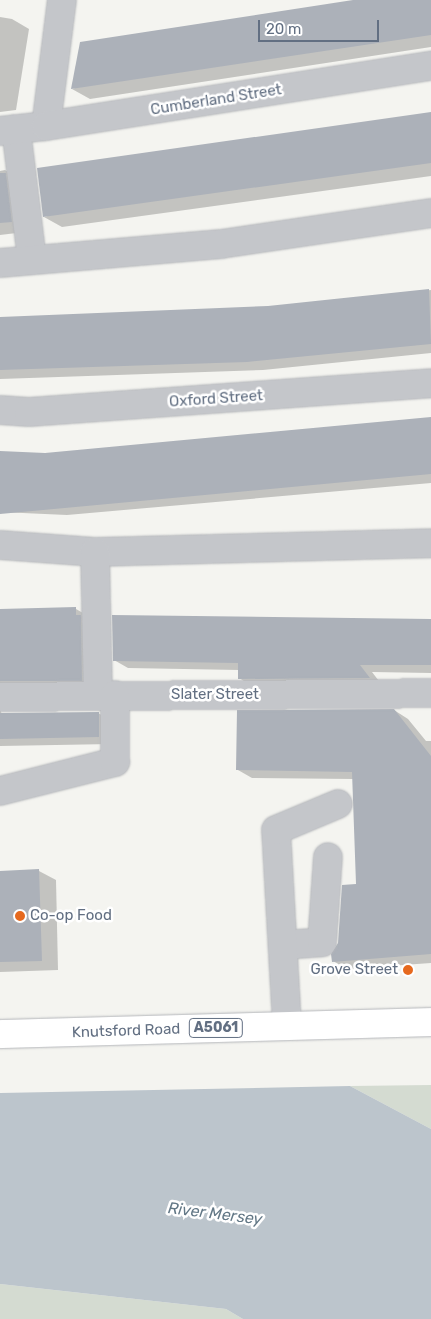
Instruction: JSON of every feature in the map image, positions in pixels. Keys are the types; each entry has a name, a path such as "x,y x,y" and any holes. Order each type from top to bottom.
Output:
{"highway":[{"name":"Knutsford Road","path":"0,1034 431,1022"}],"street":[{"path":"46,126 62,0"},
{"name":"Cumberland Street","path":"8,130 46,126 431,66"},
{"path":"8,130 32,260"},
{"path":"0,263 221,244 431,213"},
{"name":"Oxford Street","path":"0,410 29,412 431,383"},
{"path":"0,545 95,552 431,543"},
{"path":"0,791 115,762 107,695 95,552"},
{"name":"Slater Street","path":"0,697 431,693"},
{"path":"287,1025 276,830 338,804"},
{"path":"283,945 322,942 328,856"}],"shaded area":[{"path":"431,1085 431,1129 350,1086"},
{"path":"0,1284 226,1309 243,1319 0,1319"}],"water":[{"name":"River Mersey","path":"350,1086 431,1129 431,1319 243,1319 226,1309 0,1284 0,1093"}],"building":[{"path":"353,0 431,0 431,35 71,89 80,42"},
{"path":"431,112 431,163 43,217 37,168"},
{"path":"0,173 6,173 12,222 0,223"},
{"path":"429,289 431,344 247,362 0,370 0,317 268,306"},
{"path":"431,417 431,474 0,514 0,451 45,453"},
{"path":"76,607 76,615 81,615 82,681 0,681 0,609"},
{"path":"112,615 431,619 431,665 360,665 370,678 238,679 238,663 113,661"},
{"path":"394,709 431,756 431,954 332,962 331,954 338,943 342,885 356,884 352,772 236,770 237,710"},
{"path":"99,712 99,737 0,739 0,713"},
{"name":"Co-op Food","path":"39,869 42,961 0,962 0,871"}],"place":[{"name":"Co-op Food","path":"20,916"},
{"name":"Grove Street","path":"408,970"}]}
